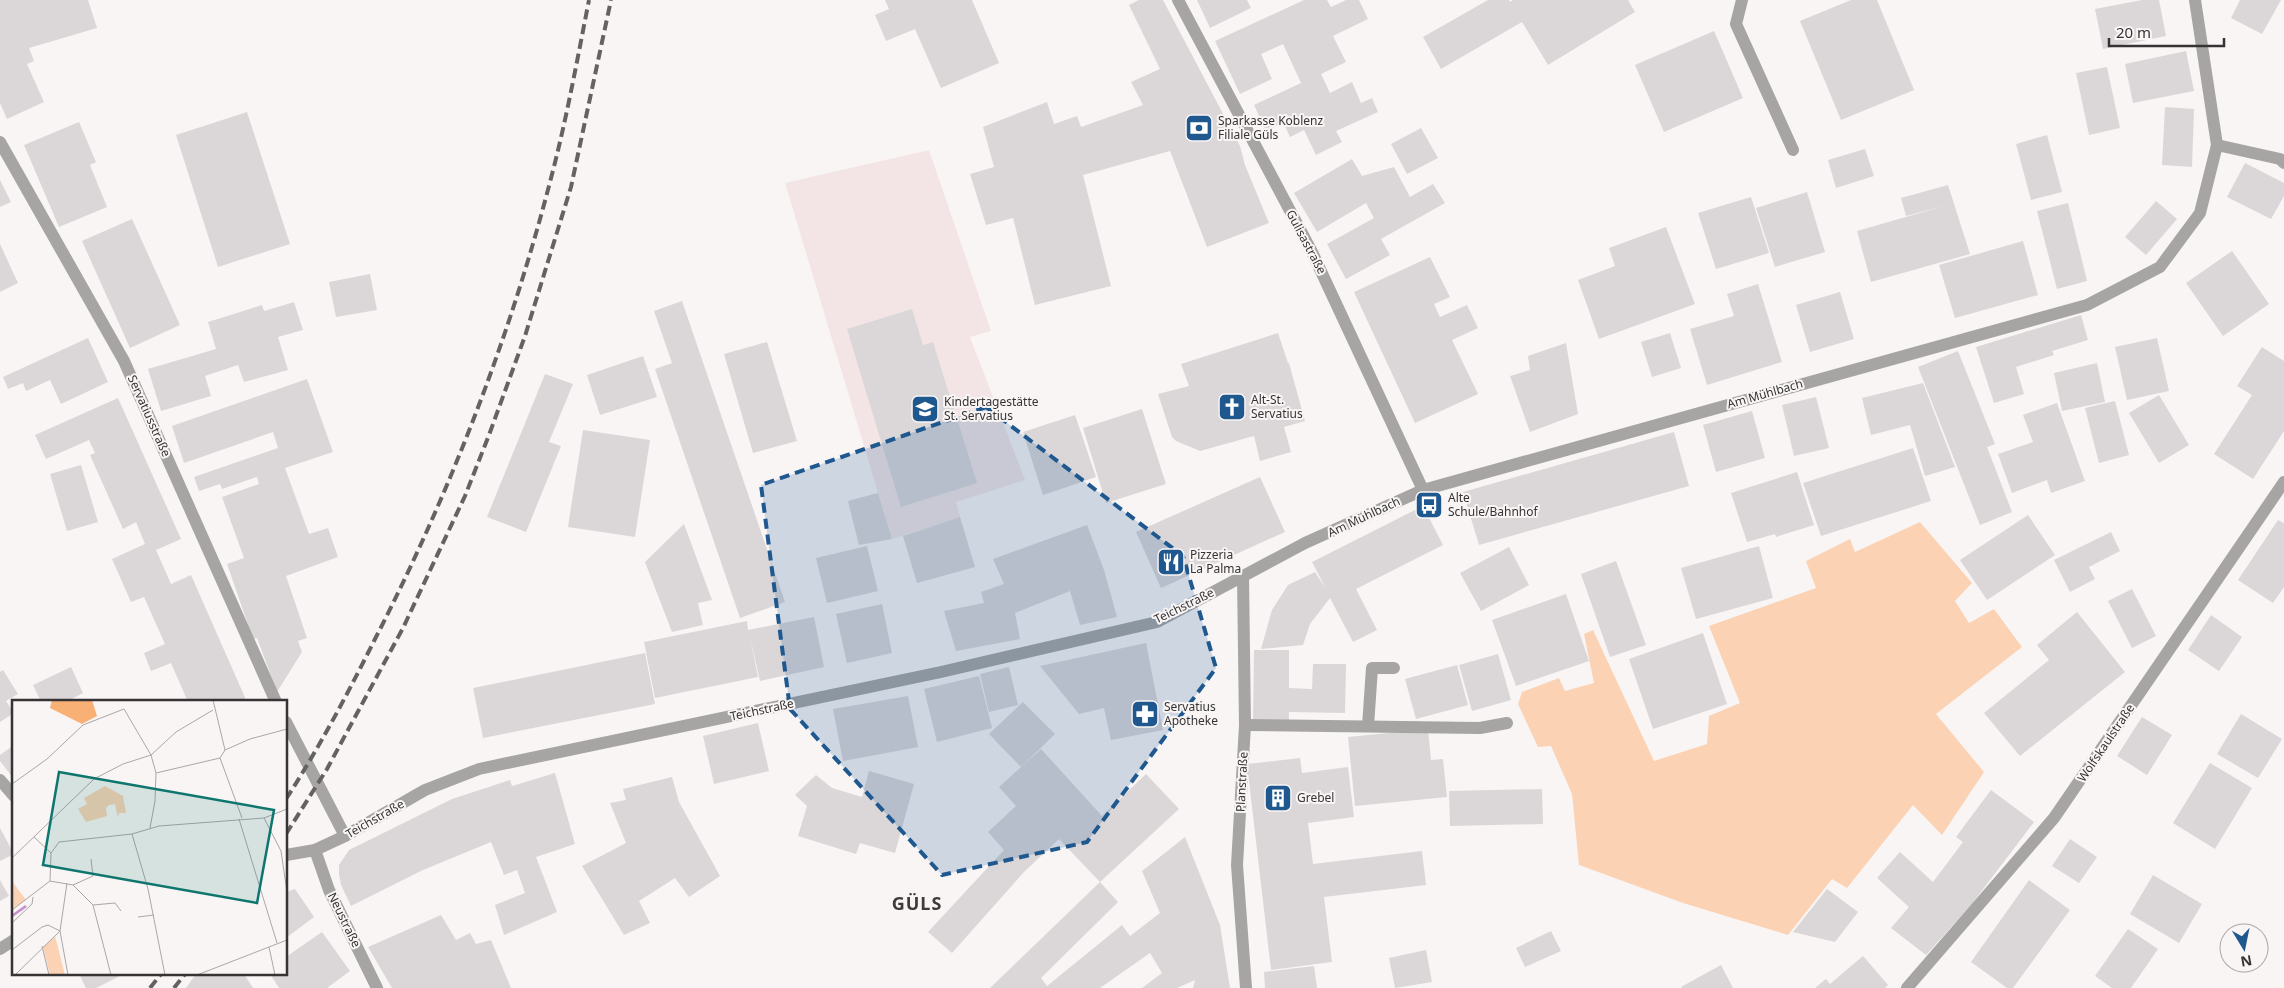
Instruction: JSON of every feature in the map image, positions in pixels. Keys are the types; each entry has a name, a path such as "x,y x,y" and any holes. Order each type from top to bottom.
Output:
{"street":[{"name":"Gulisastraße","path":"1178,0 1312,252 1423,490"},
{"path":"1742,0 1736,24 1793,150"},
{"name":"Am Mühlbach","path":"1243,576 1305,544 1423,490 2087,305 2160,267 2200,213 2217,145 2195,0"},
{"name":"Servatiusstraße","path":"0,142 124,361 275,700"},
{"path":"2217,145 2280,160 2284,163"},
{"name":"Wolfskaulstraße","path":"1908,988 2054,818 2284,482"},
{"name":"Planstraße","path":"1243,576 1245,725 1237,865 1246,988"},
{"name":"Teichstraße","path":"288,855 315,850 345,836 425,790 479,769 941,672 1156,622 1243,576"},
{"path":"1368,726 1372,668 1394,668"},
{"path":"1245,725 1480,728 1507,723"},
{"path":"288,726 345,836"},
{"path":"0,780 12,794"},
{"name":"Neustraße","path":"315,850 329,890 377,988"},
{"path":"0,949 12,941"}],"highlighted area":[{"path":"986,407 1183,556 1216,668 1087,842 942,875 790,709 761,485"}],"shaded area":[{"name":"Kindertagestätte St. Servatius","path":"929,150 991,331 970,337 1025,480 956,502 960,517 892,539 785,183"},
{"path":"1920,522 1972,583 1955,601 1969,623 1994,609 2022,647 1936,714 1984,772 1942,835 1913,805 1847,888 1832,879 1788,935 1683,903 1579,865 1572,794 1551,746 1538,747 1518,704 1522,692 1559,678 1565,691 1594,683 1584,634 1593,630 1654,761 1707,744 1709,716 1740,703 1709,626 1816,588 1806,561 1850,539 1855,552"}],"building":[{"path":"0,0 88,0 97,28 29,48 34,61 27,64 44,102 7,119 0,103"},
{"path":"885,0 972,0 999,63 941,88 915,29 886,41 875,15 889,9"},
{"path":"1139,0 1163,0 1240,146 1245,165 1269,223 1207,247 1170,151 1083,175 1111,286 1035,305 1013,218 986,225 970,174 994,167 983,127 1047,102 1054,124 1077,116 1081,127 1143,105 1131,82 1160,69 1129,5"},
{"path":"1197,0 1247,0 1251,8 1210,28"},
{"path":"1304,0 1327,0 1331,7 1346,0 1359,0 1368,19 1333,36 1346,62 1321,74 1330,93 1352,82 1361,103 1372,98 1378,112 1336,131 1342,142 1316,155 1304,130 1290,137 1283,122 1266,131 1254,105 1301,83 1283,44 1261,54 1272,79 1240,94 1215,41"},
{"path":"1488,0 1509,0 1510,2 1513,0 1628,0 1635,12 1548,65 1522,22 1441,69 1423,37"},
{"path":"1851,0 1877,0 1914,90 1841,120 1800,21"},
{"path":"2142,0 2159,0 2166,36 2103,49 2095,9"},
{"path":"2240,0 2281,0 2262,34 2231,18"},
{"path":"1714,31 1743,98 1664,132 1635,65"},
{"path":"2186,51 2194,91 2133,103 2125,64"},
{"path":"2107,67 2120,128 2089,135 2076,73"},
{"path":"2165,107 2194,109 2192,167 2162,165"},
{"path":"247,112 290,244 218,267 176,135"},
{"path":"79,122 96,162 90,165 107,207 59,227 24,145"},
{"path":"1421,128 1438,158 1407,174 1391,144"},
{"path":"2047,135 2062,192 2031,200 2016,144"},
{"path":"1865,149 1874,176 1836,188 1828,160"},
{"path":"1352,159 1362,176 1394,167 1410,197 1433,184 1445,203 1381,239 1390,255 1346,279 1327,244 1374,218 1366,203 1317,232 1294,193"},
{"path":"2245,163 2284,183 2284,196 2271,219 2227,197"},
{"path":"0,180 11,202 0,207"},
{"path":"1948,185 1970,254 1871,282 1857,231 1944,206 1906,216 1901,198"},
{"path":"1807,192 1825,252 1775,267 1756,208"},
{"path":"1751,197 1769,253 1716,269 1698,213"},
{"path":"2156,201 2177,219 2146,255 2125,237"},
{"path":"2068,203 2087,281 2057,289 2037,211"},
{"path":"132,219 180,325 130,348 82,241"},
{"path":"1666,227 1695,304 1599,339 1578,280 1615,266 1609,248"},
{"path":"2023,241 2038,295 1955,318 1939,265"},
{"path":"0,244 18,283 0,292"},
{"path":"2232,251 2269,304 2223,336 2186,283"},
{"path":"1430,257 1450,297 1434,304 1440,317 1467,305 1478,328 1452,340 1478,394 1415,423 1354,292"},
{"path":"370,274 377,310 336,317 329,282"},
{"path":"1758,284 1782,362 1707,385 1690,329 1734,316 1727,294"},
{"path":"1840,292 1854,339 1810,352 1796,305"},
{"path":"682,301 785,602 740,618 655,369 672,363 654,311"},
{"path":"294,302 303,330 278,337 288,370 244,382 238,365 205,376 211,396 161,411 148,369 216,349 208,322 262,305 264,311"},
{"path":"912,309 923,345 933,342 977,483 901,507 847,329"},
{"path":"2081,315 2088,340 2052,351 2054,355 2016,367 2024,394 1994,403 1976,347"},
{"name":"Alt-St. Servatius","path":"1278,333 1289,363 1305,421 1284,427 1291,452 1260,461 1254,436 1200,451 1176,441 1172,437 1158,394 1189,386 1181,364"},
{"path":"1670,333 1681,368 1652,377 1641,342"},
{"path":"88,338 108,382 61,404 50,380 26,391 23,383 8,389 3,377"},
{"path":"2157,338 2169,391 2127,400 2115,347"},
{"path":"767,342 797,441 753,453 724,354"},
{"path":"1566,343 1578,414 1530,432 1510,376 1530,370 1528,356"},
{"path":"2262,347 2284,361 2284,431 2253,479 2214,454 2252,395 2237,386"},
{"path":"1958,351 1995,444 1987,447 2012,512 1980,525 1918,367"},
{"path":"643,356 657,397 600,415 587,375"},
{"path":"2097,363 2105,402 2062,411 2054,373"},
{"path":"545,374 573,384 549,442 561,446 526,532 487,517"},
{"path":"307,379 333,452 285,468 309,534 328,528 338,557 286,576 307,638 298,641 302,652 277,692 257,638 253,639 227,564 244,558 222,497 259,484 257,477 222,489 220,484 199,491 194,477 278,448 273,432 184,463 172,426"},
{"path":"1923,383 1955,467 1925,476 1910,425 1871,435 1862,398"},
{"path":"2159,395 2189,445 2159,463 2129,413"},
{"path":"1816,397 1829,448 1794,456 1782,405"},
{"path":"118,398 181,539 156,550 171,584 191,575 246,700 187,700 171,663 151,671 144,653 165,644 144,597 131,602 112,559 145,544 136,522 123,529 90,455 95,453 89,440 46,459 35,435"},
{"path":"2115,401 2129,455 2099,463 2085,408"},
{"path":"2057,403 2085,481 2051,493 2047,480 2012,493 1998,454 2033,442 2023,415"},
{"path":"1142,409 1166,484 1106,503 1083,428"},
{"path":"1752,411 1765,458 1716,472 1703,425"},
{"path":"1075,415 1096,477 1043,495 1023,432"},
{"path":"583,430 650,440 635,537 568,527"},
{"path":"1674,432 1689,486 1479,545 1463,492"},
{"path":"1913,448 1931,501 1821,536 1803,483"},
{"path":"81,465 98,522 67,531 50,474"},
{"path":"1797,472 1814,525 1776,537 1775,534 1747,542 1731,493"},
{"path":"1260,477 1285,532 1161,588 1136,532"},
{"path":"878,493 892,539 859,545 848,501"},
{"path":"1423,506 1443,545 1356,589 1377,630 1353,642 1330,598 1310,624 1303,645 1261,649 1272,610 1288,585 1315,572 1326,589 1312,562"},
{"path":"2028,515 2055,555 1987,600 1960,560"},
{"path":"960,517 975,567 917,583 903,536"},
{"path":"2278,520 2284,523 2284,587 2273,603 2238,580"},
{"path":"684,524 712,600 698,603 703,625 672,632 645,562"},
{"path":"1087,525 1104,570 1117,617 1080,625 1070,591 1015,613 1020,639 956,651 944,611 984,603 981,592 1004,584 993,559"},
{"path":"2111,532 2120,551 2089,567 2095,579 2070,592 2054,560"},
{"path":"867,546 878,591 827,603 816,558"},
{"path":"1759,546 1773,598 1696,619 1681,568"},
{"path":"1509,547 1529,585 1481,611 1460,573"},
{"path":"1616,561 1646,645 1610,657 1581,574"},
{"path":"2132,589 2156,636 2132,648 2108,601"},
{"path":"1566,594 1589,661 1516,686 1492,620"},
{"path":"882,604 892,653 847,663 836,614"},
{"path":"2077,612 2125,672 2020,756 1984,713 2049,660 2037,645"},
{"path":"2211,615 2242,637 2219,671 2188,650"},
{"path":"814,617 824,667 760,681 750,637 758,677 655,698 644,642 747,621 748,630"},
{"path":"1703,633 1727,704 1653,729 1629,659"},
{"path":"1146,643 1163,730 1111,740 1104,708 1079,714 1040,666"},
{"path":"1254,650 1289,650 1289,688 1312,689 1313,664 1346,664 1345,713 1289,712 1289,723 1253,722"},
{"path":"645,653 655,704 483,738 473,688"},
{"path":"1498,654 1511,700 1472,711 1459,665"},
{"path":"1457,665 1468,705 1416,719 1405,679"},
{"path":"71,667 83,693 70,700 40,700 33,685"},
{"path":"1009,667 1018,705 989,712 980,674"},
{"path":"3,670 18,694 6,701 12,710 12,714 0,722 0,672"},
{"path":"979,676 992,728 937,742 924,689"},
{"path":"908,696 918,747 843,761 833,709"},
{"path":"1023,702 1055,734 1021,767 989,734"},
{"path":"2241,714 2282,739 2258,778 2217,754"},
{"path":"2142,717 2172,735 2147,775 2117,756"},
{"path":"758,723 769,771 714,784 703,736"},
{"path":"1428,729 1431,760 1443,759 1447,797 1355,806 1348,737"},
{"path":"12,746 12,776 0,761 0,755"},
{"path":"1041,749 1102,816 1146,774 1179,809 1100,882 1059,839 1024,872 952,953 928,932 1004,850 988,832 1016,806 999,787"},
{"path":"1300,758 1302,773 1348,767 1354,817 1308,823 1313,864 1422,851 1426,885 1324,897 1332,962 1271,970 1247,764"},
{"path":"2210,763 2252,788 2215,849 2173,823"},
{"path":"869,771 914,784 895,853 860,843 856,854 798,836 807,806 795,795 816,775 832,788 862,797"},
{"path":"555,773 575,844 536,857 557,912 504,935 495,905 525,893 517,870 504,875 491,842 423,870 351,906 341,885 339,875 339,865 349,850 452,799 510,780 512,786"},
{"path":"672,777 679,802 720,876 689,897 675,878 639,901 650,923 624,935 582,866 626,843 610,803 626,800 623,789"},
{"path":"1542,789 1543,824 1450,826 1449,791"},
{"path":"1991,790 2034,822 1971,905 1926,955 1891,928 1909,907 1877,878 1900,852 1933,882 1963,842 1956,837"},
{"path":"0,828 12,850 12,855 0,861"},
{"path":"1185,837 1220,925 1230,988 1193,988 1195,980 1177,988 1142,988 1162,973 1150,953 1100,988 990,988 1100,882 1118,902 1041,978 1047,986 1122,925 1130,936 1160,913 1142,871"},
{"path":"2070,839 2097,857 2079,883 2052,866"},
{"path":"2153,875 2202,904 2179,943 2130,914"},
{"path":"0,880 9,896 0,901"},
{"path":"2029,880 2070,910 2013,988 2007,988 1971,962"},
{"path":"295,889 314,917 288,936 288,891"},
{"path":"1827,889 1858,912 1835,942 1793,932"},
{"path":"441,915 456,940 470,933 476,944 491,940 511,988 392,988 368,947"},
{"path":"2128,929 2158,949 2131,988 2112,988 2095,976"},
{"path":"1551,931 1561,951 1525,967 1516,948"},
{"path":"322,932 350,971 327,988 279,988 271,976 288,976 288,956"},
{"path":"1426,950 1432,982 1395,988 1389,958"},
{"path":"1863,956 1888,985 1885,988 1815,988 1826,979 1830,984"},
{"path":"1721,965 1733,988 1681,987"},
{"path":"1314,966 1317,988 1265,988 1264,972"},
{"path":"80,976 120,976 96,988 86,988"},
{"path":"195,976 245,976 253,988 186,988"}],"railway":[{"path":"288,796 332,721 401,586 452,473 475,416 516,300 534,241 556,159 589,0"},
{"path":"288,831 327,769 403,628 465,496 489,435 525,336 571,187 611,0"},
{"path":"150,988 159,976"},
{"path":"174,988 183,976"}],"place":[{"name":"Sparkasse Koblenz Filiale Güls","path":"1199,128"},
{"name":"Alt-St. Servatius","path":"1232,407"},
{"name":"Kindertagestätte St. Servatius","path":"925,409"},
{"name":"Alte Schule/Bahnhof","path":"1429,505"},
{"name":"Pizzeria La Palma","path":"1171,562"},
{"name":"Servatius Apotheke","path":"1145,714"},
{"name":"Grebel","path":"1278,798"}],"district":[{"name":"GÜLS","path":"917,904"}]}
